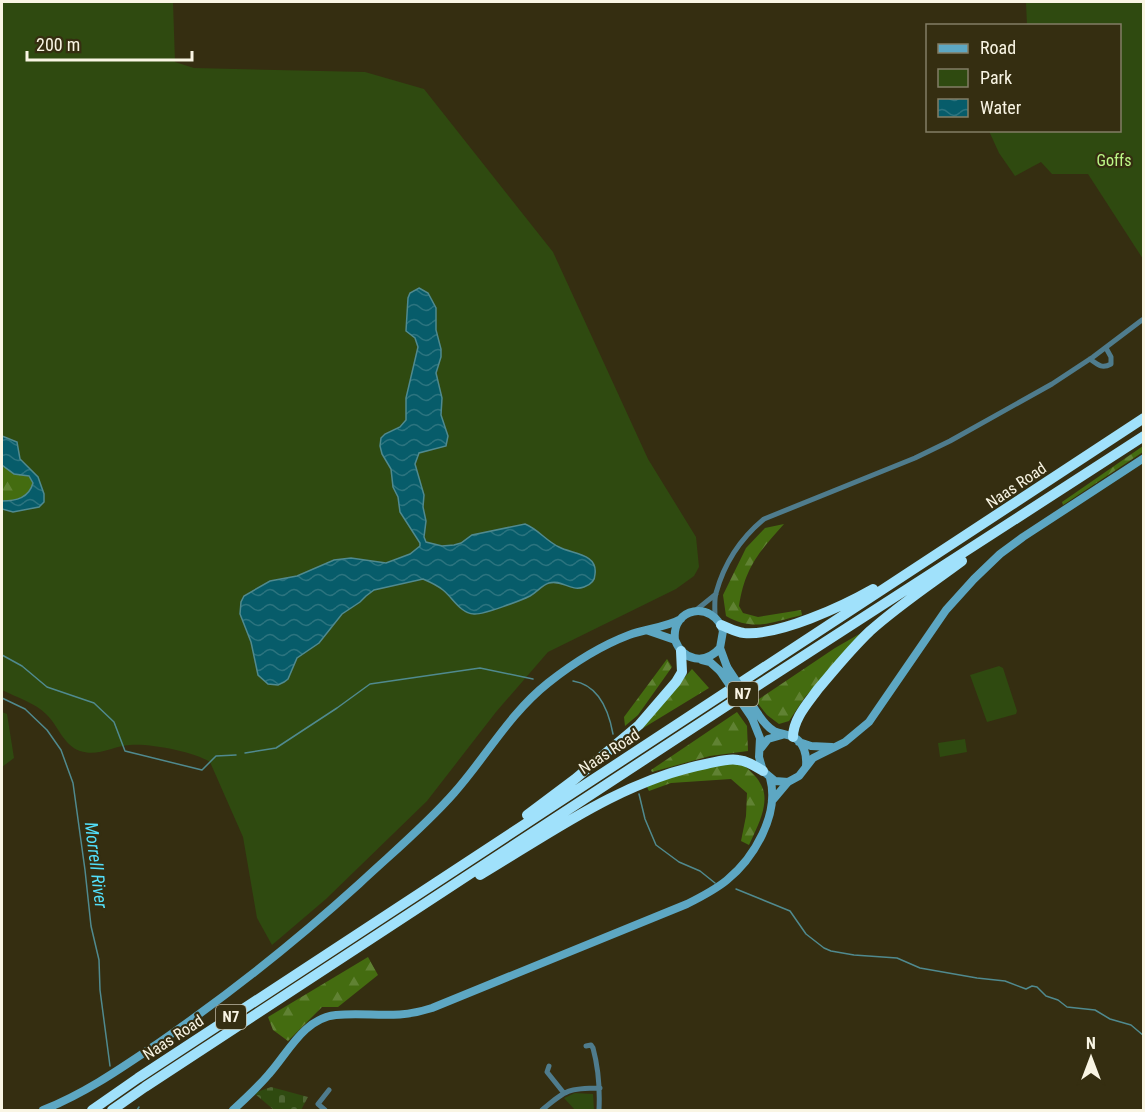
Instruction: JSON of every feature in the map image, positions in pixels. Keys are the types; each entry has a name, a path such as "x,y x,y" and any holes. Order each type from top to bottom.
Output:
{"highway":[{"name":"Naas Road","path":"112,1110 375,929 1143,418"},
{"name":"Naas Road","path":"92,1110 138,1078 743,694 1143,436"},
{"name":"N7","path":"792,738 797,720 809,701 871,630 984,544 1110,458"},
{"name":"N7","path":"718,621 744,633 795,623 823,613 855,599 930,552 1010,507"},
{"name":"N7","path":"375,929 511,827 639,725 682,672 681,651"},
{"name":"N7","path":"375,929 416,914 597,805 636,786 691,767 724,760 744,761 766,775"}],"street":[{"path":"43,1110 90,1088 119,1070 214,1005 270,962 419,829 454,793 514,715 547,683 583,658 628,635 672,624 695,611 716,594 737,547 764,519 915,458 993,418 1052,384 1106,348 1142,320"},
{"path":"1090,359 1099,366 1106,367 1112,364 1112,357 1106,348"},
{"path":"766,775 782,783 788,782 799,776 813,758 856,735 869,722 946,610 993,561 1023,537 1143,458"},
{"path":"716,594 718,621 723,637 720,648 723,669 755,716 773,731 813,746 833,747"},
{"path":"695,611 705,612 718,621"},
{"path":"681,619 675,628 675,639 681,651 690,657 710,662 723,669"},
{"path":"645,630 675,639"},
{"path":"700,659 712,656 720,648"},
{"path":"755,716 761,747 759,757 772,801"},
{"path":"761,747 772,736 792,738 806,753 806,766"},
{"path":"233,1110 269,1075 306,1029 322,1018 336,1015 406,1015 432,1008 687,904 715,889 736,872 752,852 762,834 772,801 788,782"},
{"path":"586,1046 593,1048 598,1068 599,1110"},
{"path":"549,1066 547,1072 563,1092"},
{"path":"542,1110 563,1092 579,1088 600,1088"},
{"path":"325,1110 318,1104 329,1090"}],"green space":[{"path":"2,2 173,2 175,62 194,68 365,72 424,89 553,252 648,459 696,537 699,567 694,576 676,589 548,652 496,712 427,801 326,899 272,945 257,918 243,837 210,762 183,752 148,745 124,746 93,753 80,751 65,740 42,710 2,690"},
{"name":"Goffs","path":"1026,2 1143,2 1143,259 1088,174 1052,174 1041,162 1015,176 999,153 989,132 1121,132 1121,24 1027,24"},
{"path":"1143,446 1143,452 1063,505 1062,502"},
{"path":"2,465 14,474 31,477 31,489 28,493 14,500 2,501"},
{"path":"784,524 767,543 749,570 739,606 743,613 758,617 801,610 802,615 754,625 745,624 726,616 723,595 746,548 765,528"},
{"path":"868,629 805,697 789,721 779,724 767,715 756,701 835,648"},
{"path":"667,659 672,667 638,715 625,726 624,717"},
{"path":"999,666 1003,668 1017,711 1016,714 987,722 970,675"},
{"path":"692,669 709,688 635,733"},
{"path":"2,712 7,714 14,758 2,767"},
{"path":"737,712 747,726 748,751 710,756 652,772 651,770"},
{"path":"965,739 967,752 940,757 938,743"},
{"path":"741,762 758,780 764,798 762,814 749,845 741,841 746,816 747,793 731,779 671,783 649,791 646,785 701,768"},
{"path":"368,957 378,975 338,1007 322,1007 288,1041 273,1030 268,1017"},
{"path":"271,1087 308,1097 301,1110 274,1110 254,1093"},
{"path":"575,1093 593,1094 594,1110 575,1110 564,1098"}],"water":[{"path":"419,288 428,293 436,308 436,330 441,357 436,373 442,398 441,415 448,436 446,446 419,453 415,464 424,495 426,542 442,546 454,545 472,535 525,524 554,544 588,558 595,567 594,579 588,585 579,588 554,582 549,583 526,598 479,614 465,611 441,588 423,579 374,590 342,614 319,643 297,658 288,679 278,685 268,684 258,675 251,642 240,614 244,596 270,581 297,576 334,560 351,558 386,563 410,554 420,546 400,512 391,469 380,446 381,438 385,434 400,427 406,420 406,398 418,347 415,338 406,331 408,298 410,293"},
{"path":"2,436 17,442 20,459 38,477 44,494 44,502 39,507 13,512 2,509 2,501 21,498 33,483 29,476 14,474 2,465"}],"waterway":[{"path":"2,655 22,666 47,687 94,703 114,722 125,751 202,770 216,756 236,755"},
{"path":"245,753 276,748 370,684 480,668 533,679"},
{"name":"Morrell River","path":"573,681 590,688 596,694 609,717 613,734"},
{"name":"Morrell River","path":"2,698 25,709 47,730 61,750 73,783 91,926 99,960 100,990 110,1066"},
{"path":"639,794 645,819 656,845 679,862 700,871 715,883"},
{"path":"736,889 790,911 806,934 831,951 897,958 920,968 1005,981 1026,989 1032,986 1037,987 1046,996 1058,1000 1067,1007 1095,1010 1110,1019 1131,1025 1144,1036"}]}
